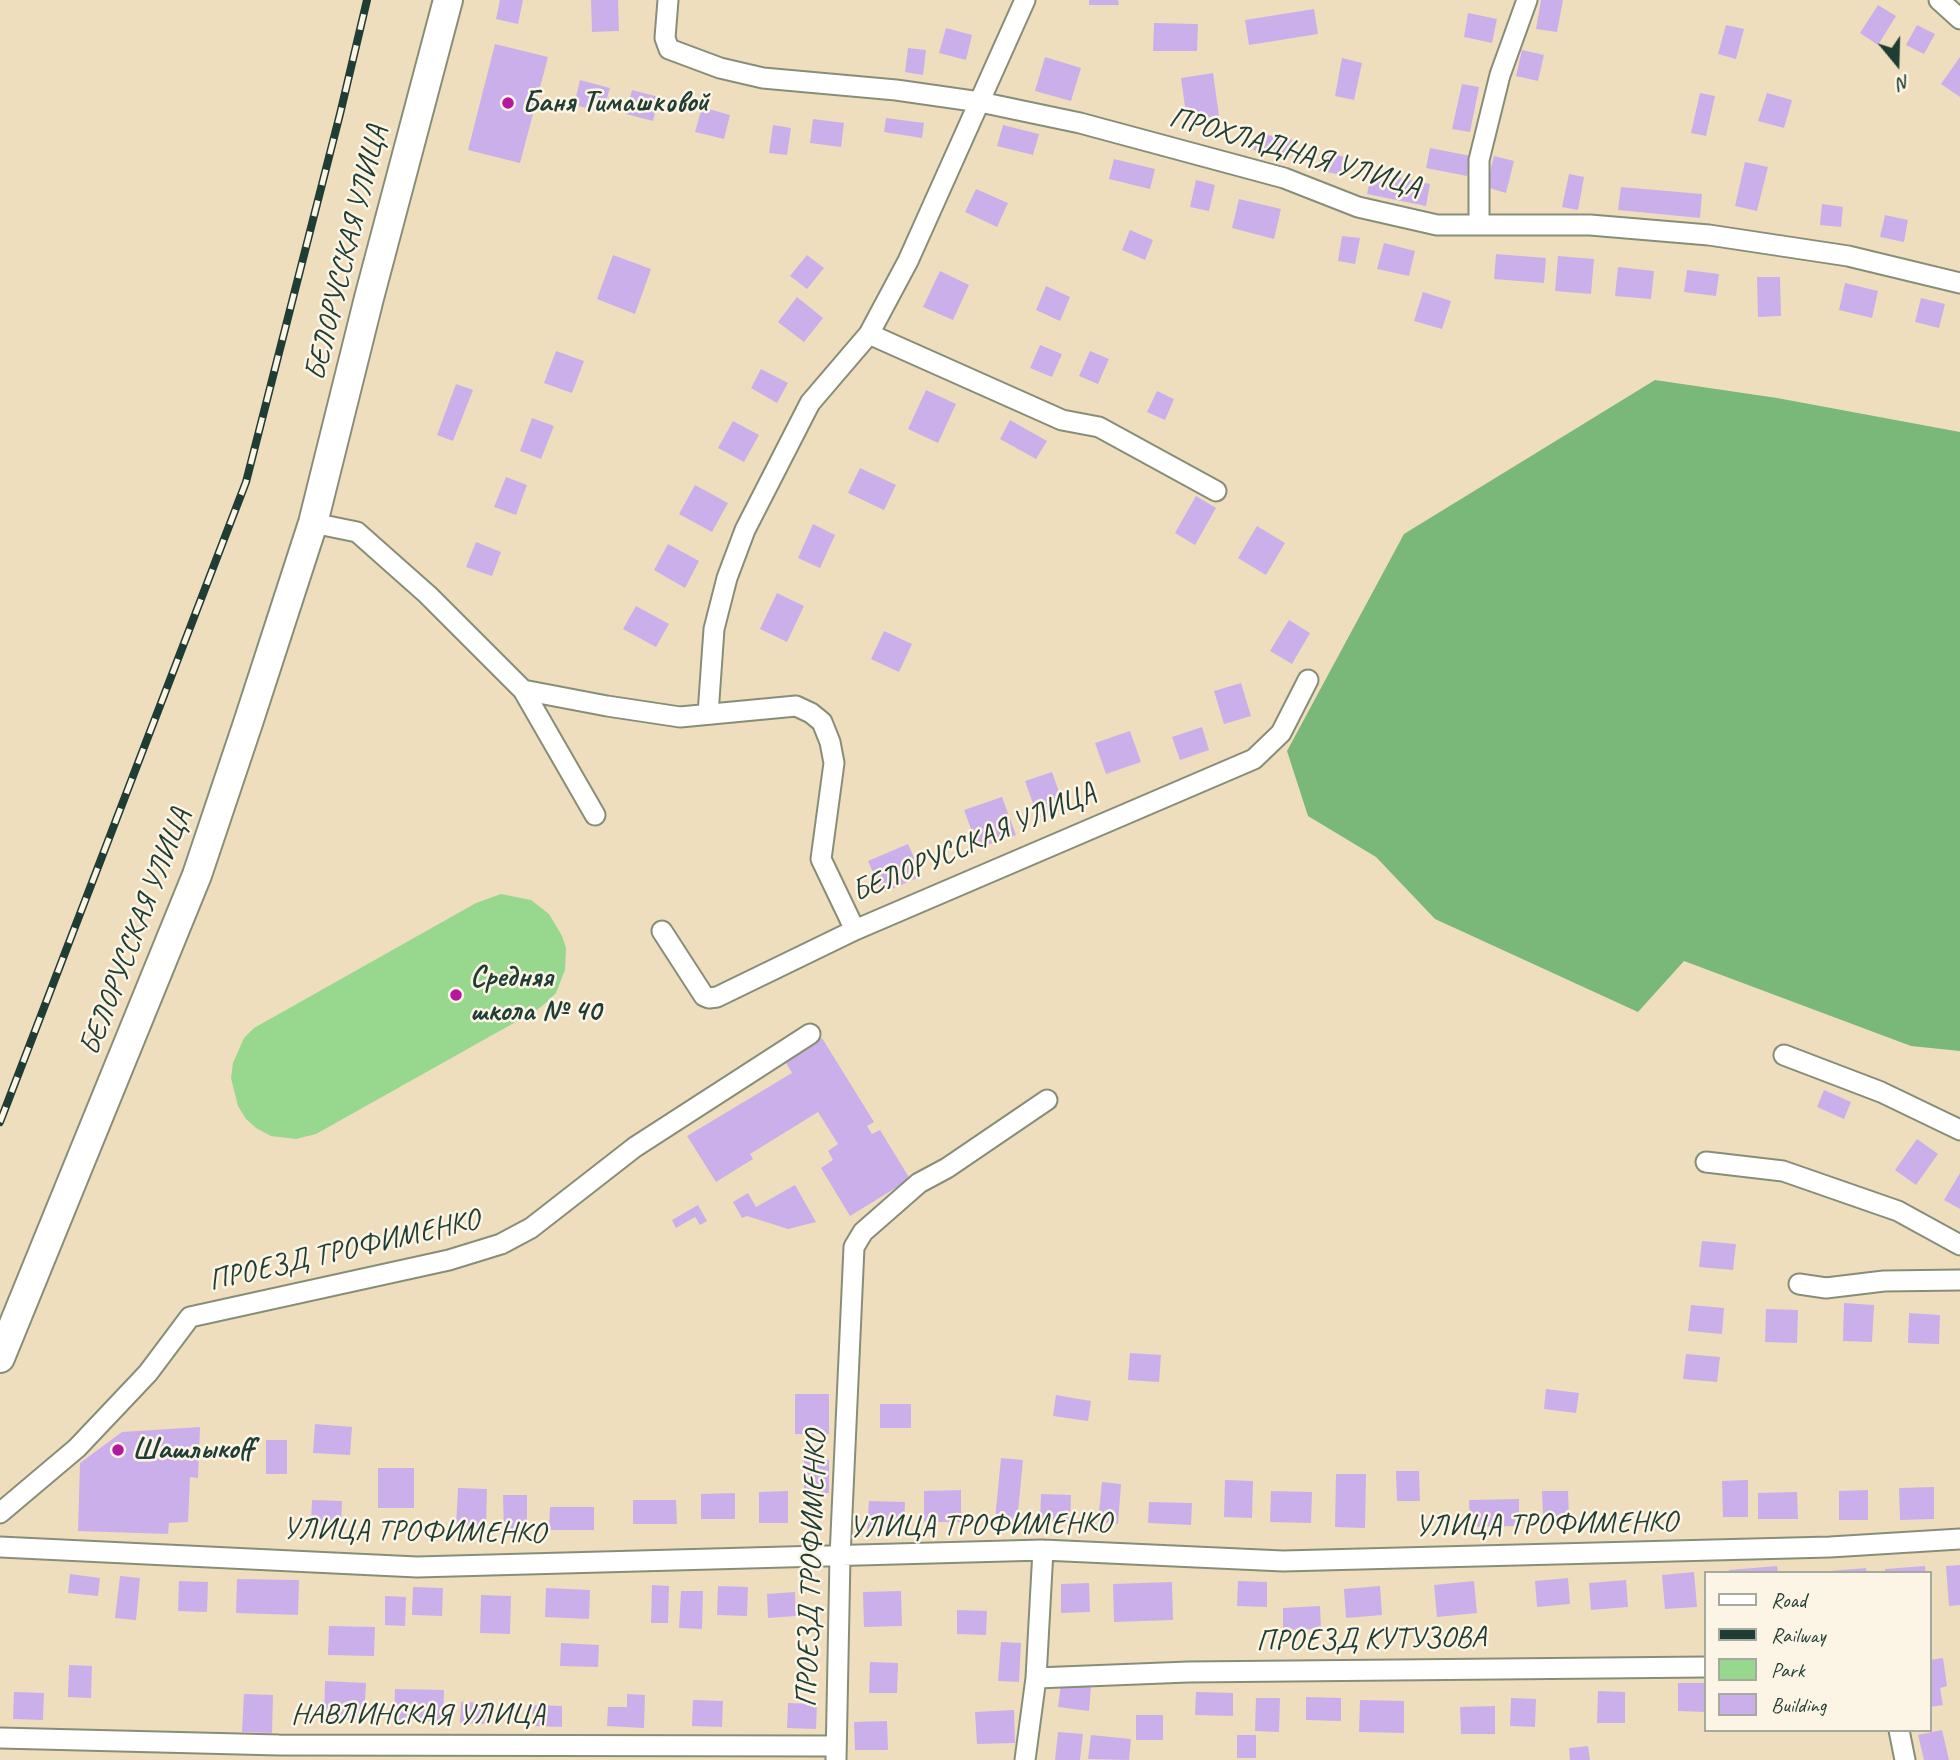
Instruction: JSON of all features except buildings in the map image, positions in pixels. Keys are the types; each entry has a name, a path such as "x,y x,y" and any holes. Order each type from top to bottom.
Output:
{"main road":[{"name":"БЕЛОРУССКАЯ УЛИЦА","path":"0,1358 197,875 313,523 448,0"}],"street":[{"name":"ПРОХЛАДНАЯ УЛИЦА","path":"668,0 665,38 669,49 720,68 763,78 896,90 981,102 1080,123 1284,178 1358,207 1437,225 1590,225 1709,235 1849,256 1960,283"},
{"path":"708,714 714,629 727,578 745,530 810,403 869,334 908,261 1025,0"},
{"path":"1479,223 1479,160 1500,75 1527,0"},
{"path":"1940,0 1960,19"},
{"path":"869,334 1062,420 1099,427 1216,491"},
{"path":"313,523 357,532 428,595 523,690 595,815"},
{"name":"БЕЛОРУССКАЯ УЛИЦА","path":"662,931 704,996 717,997 855,930 1254,759 1281,733 1308,680"},
{"path":"523,690 680,717 796,706 811,713 822,722 834,763 821,859 855,930"},
{"name":"ПРОЕЗД ТРОФИМЕНКО","path":"0,1513 77,1448 148,1373 190,1317 449,1260 501,1244 531,1228 635,1147 810,1034"},
{"path":"1784,1055 1881,1091 1960,1130"},
{"name":"ПРОЕЗД ТРОФИМЕНКО","path":"836,1753 840,1557 854,1247 857,1239 919,1183 947,1168 1047,1100"},
{"path":"1706,1162 1783,1171 1898,1211 1960,1245"},
{"path":"1799,1284 1826,1288 1884,1281 1960,1280"},
{"name":"УЛИЦА ТРОФИМЕНКО","path":"0,1546 417,1567 1043,1550 1283,1561 1830,1547 1960,1539"},
{"path":"1025,1760 1036,1678 1043,1550"},
{"name":"ПРОЕЗД КУТУЗОВА","path":"1036,1678 1188,1672 1704,1667"},
{"path":"1899,1732 1905,1760"},
{"name":"НАВЛИНСКАЯ УЛИЦА","path":"0,1738 836,1753"}],"green space":[{"path":"1655,380 1777,398 1960,432 1960,1051 1911,1046 1684,961 1638,1012 1435,919 1376,857 1308,816 1287,751 1404,534"},
{"path":"501,894 531,900 549,914 562,936 566,948 565,970 556,993 548,1001 537,1010 316,1134 296,1139 271,1136 246,1119 238,1106 231,1078 233,1063 244,1038 254,1028 476,903"}],"railway":[{"path":"0,1122 246,482 367,0"}],"place":[{"name":"Баня Тимашковой","path":"508,103"},
{"name":"Средняя школа № 40","path":"456,995"},
{"name":"Шашлыкоff","path":"118,1450"}]}
